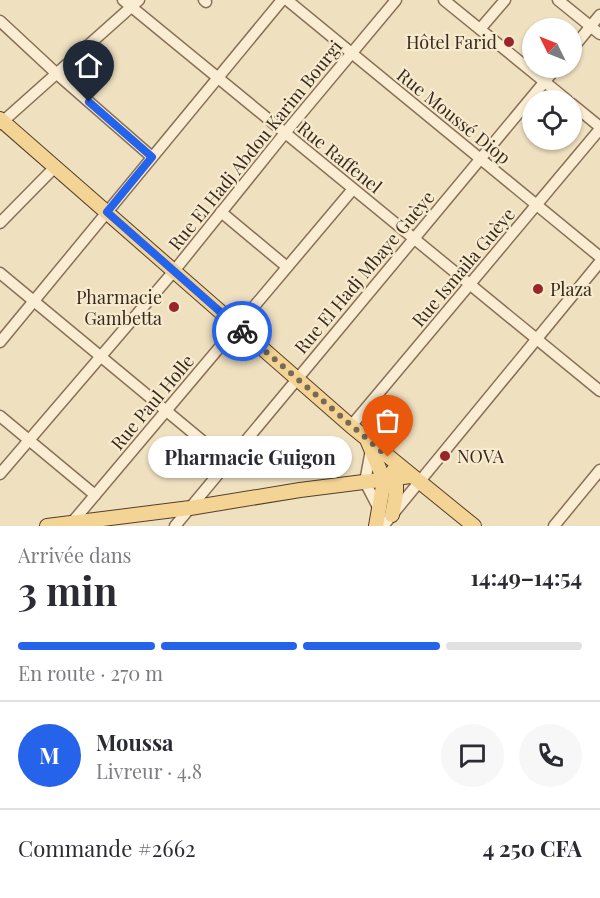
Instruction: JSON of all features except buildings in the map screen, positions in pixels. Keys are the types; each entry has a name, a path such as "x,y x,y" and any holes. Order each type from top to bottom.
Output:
{"main road":[{"path":"1,122 107,212 369,444 474,526"},
{"path":"369,444 397,493 387,521"},
{"path":"376,526 379,509 390,479 388,457"},
{"path":"47,526 300,490 390,479 415,479"}],"street":[{"name":"Rue Moussé Diop","path":"284,0 600,257"},
{"path":"0,342 284,0"},
{"name":"Rue El Hadj Abdou Karim Bourgi","path":"0,474 174,272 285,133 396,0"},
{"path":"444,0 554,90"},
{"path":"480,29 505,0"},
{"path":"558,0 600,34"},
{"path":"1,122 57,74 131,2"},
{"name":"Rue Raffenel","path":"131,2 218,78 600,391"},
{"path":"582,36 600,15"},
{"path":"0,21 152,157"},
{"name":"Rue El Hadj Mbaye Guèye","path":"175,526 547,78"},
{"path":"582,113 600,128"},
{"name":"Rue Ismaila Guèye","path":"351,426 600,128"},
{"path":"0,223 55,167"},
{"name":"Rue Paul Holle","path":"71,524 353,189"},
{"path":"221,212 287,267"},
{"path":"387,521 415,479 600,262"},
{"path":"0,273 228,462"},
{"path":"0,416 95,495"},
{"path":"369,444 364,482 379,509"},
{"path":"554,526 600,470"}],"way so far":[{"path":"242,331 388,457"}],"place":[{"name":"Hôtel Farid","path":"509,42"},
{"name":"Plaza","path":"538,289"},
{"name":"Pharmacie Gambetta","path":"174,307"},
{"name":"NOVA","path":"445,456"},
{"name":"Pharmacie Guigon","path":"388,457"}],"route":[{"path":"89,102 152,157 107,212 242,331"}]}
